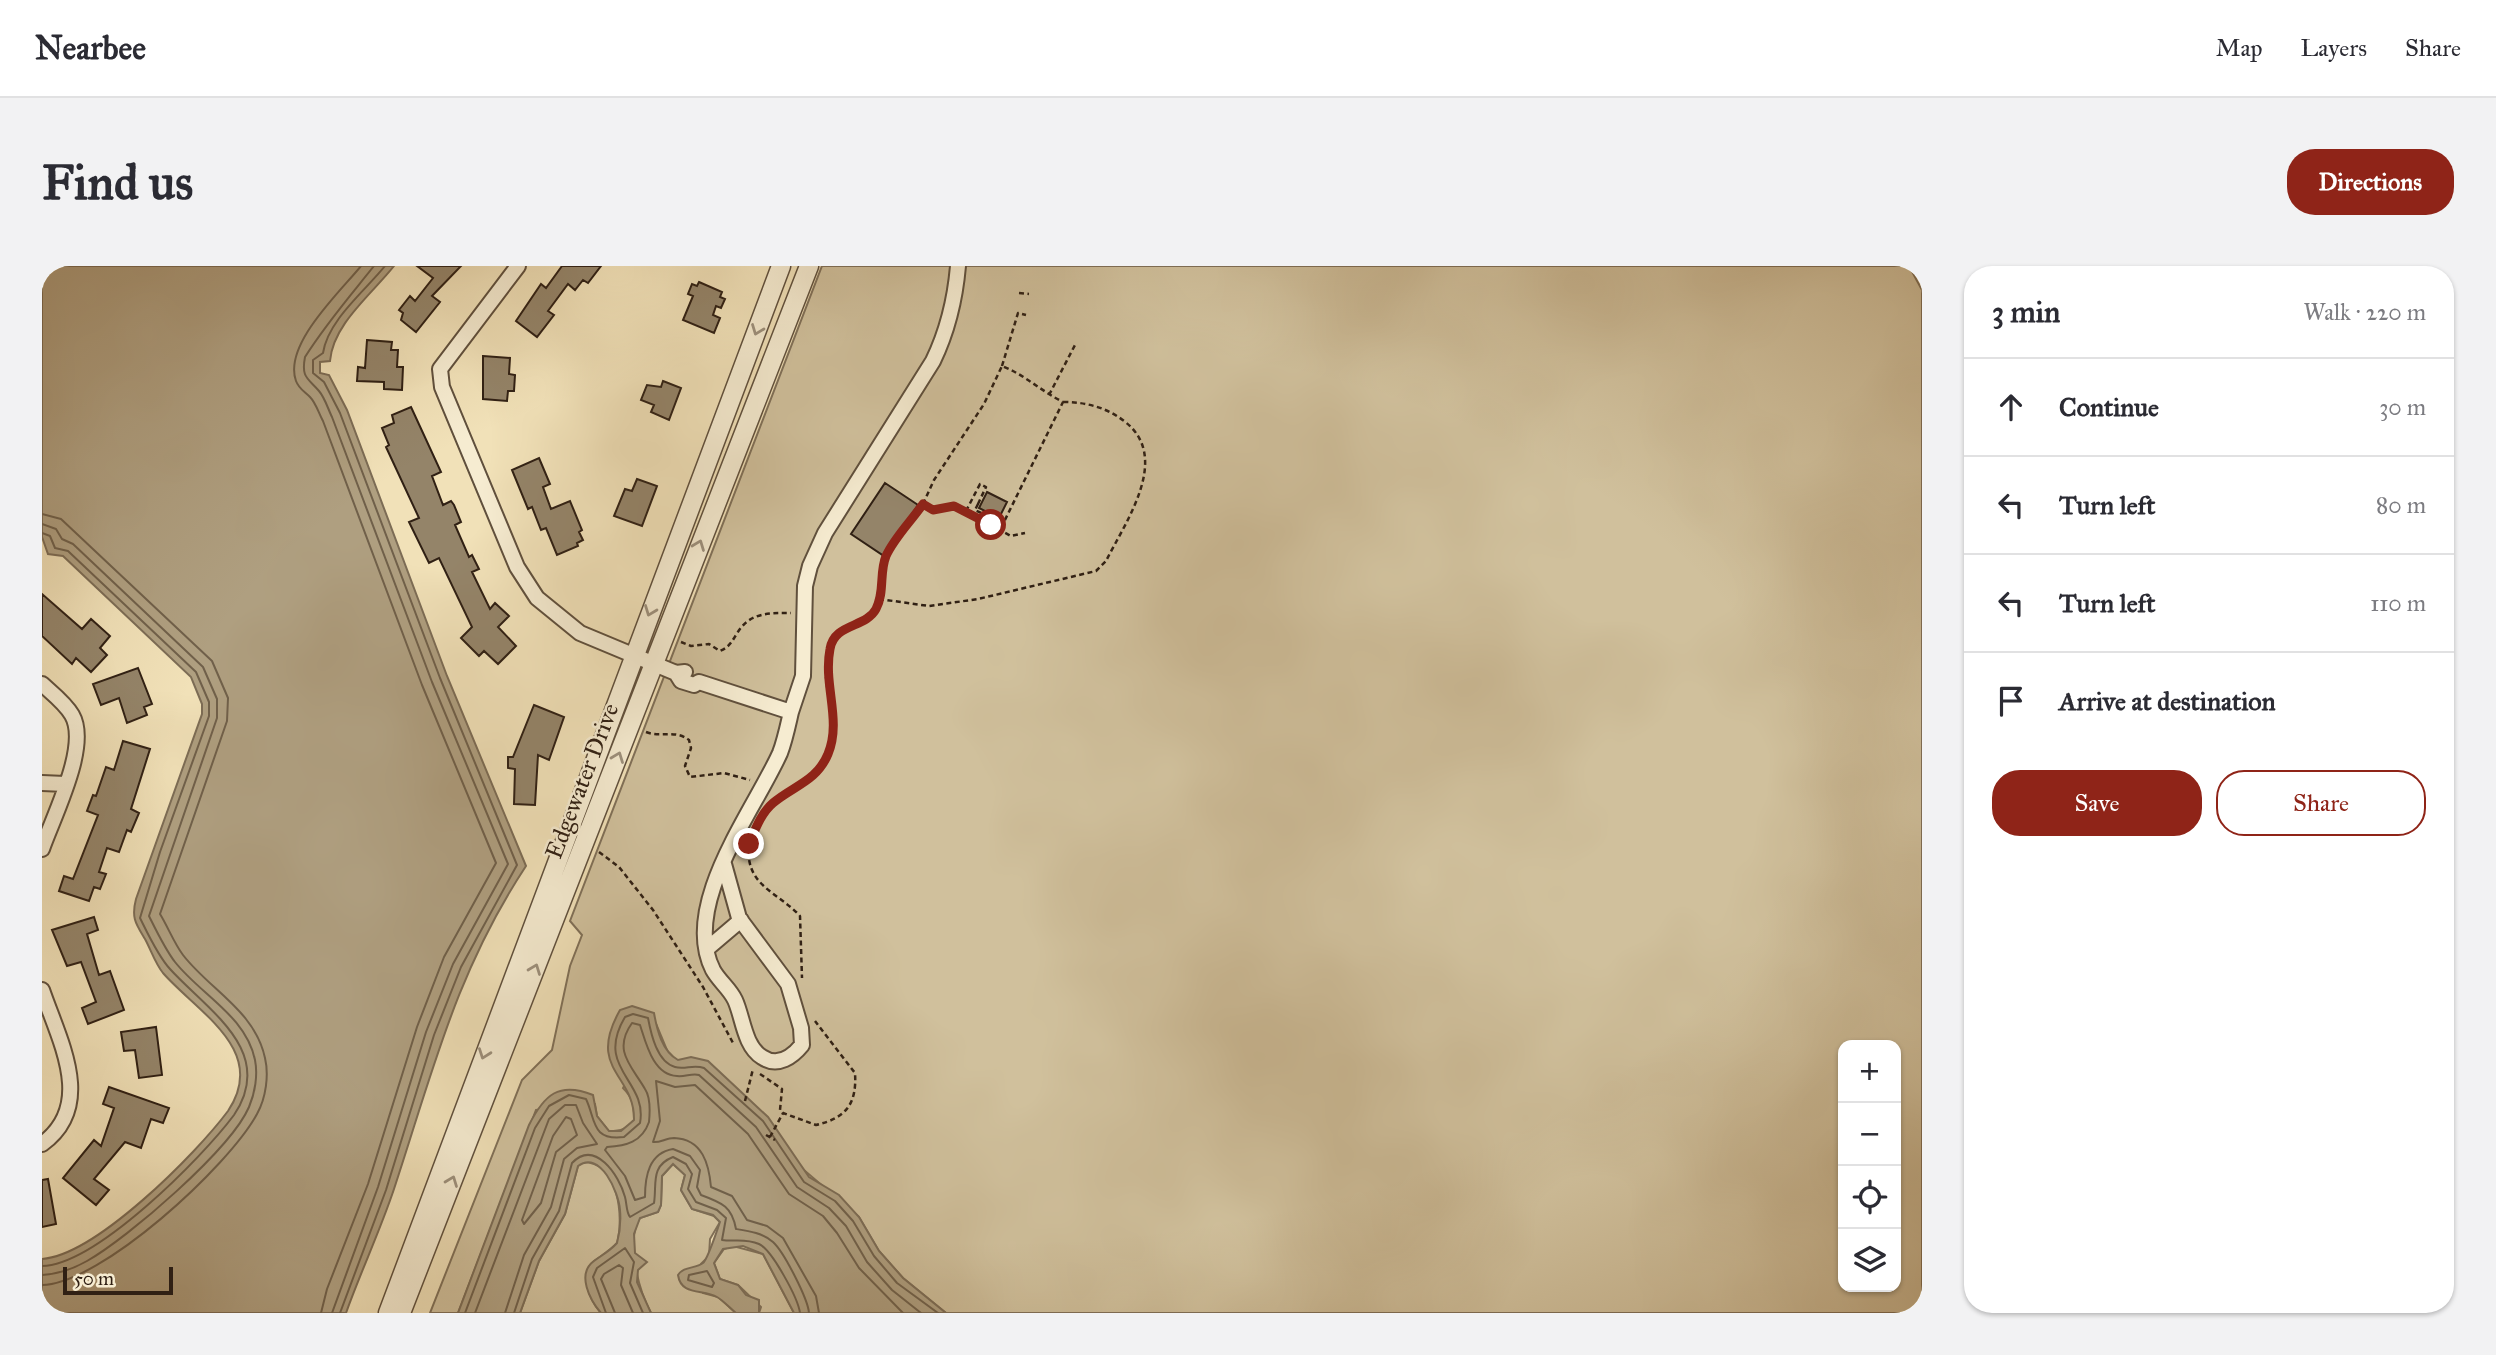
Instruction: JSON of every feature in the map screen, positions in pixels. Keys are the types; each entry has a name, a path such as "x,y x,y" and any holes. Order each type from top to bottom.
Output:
{"street":[{"path":"518,266 440,369 442,387 526,583 565,624 598,641 676,673 681,681 694,685 699,682 791,712"},
{"name":"Edgewater Drive","path":"388,1313 781,266"},
{"name":"Edgewater Drive","path":"401,1313 809,266"},
{"path":"723,864 741,920 788,984 801,1028 802,1045 791,1058 776,1062 761,1057 747,1036 735,999 713,969 705,938 709,901 723,864 780,751 803,676 807,576 825,533 933,362 947,331 955,299 958,266"},
{"path":"42,684 73,717 78,734 77,752 42,849"},
{"path":"42,783 65,784"},
{"path":"708,948 741,920"},
{"path":"42,990 69,1070 72,1087 63,1122 42,1144"}],"path":[{"path":"1019,293 1029,294"},
{"path":"765,811 820,769 834,732 828,683 830,645 837,633 870,617 879,599 886,557 923,504 934,480 984,404 1002,366 1018,313 1026,315"},
{"path":"1049,395 1076,343"},
{"path":"879,599 929,606 978,600 1096,570 1106,561 1145,475 1143,442 1134,428 1120,418 1090,405 1063,402 1049,395 1023,374 1002,366"},
{"path":"1000,530 1063,402"},
{"path":"966,511 980,484 986,487 975,510 994,519 991,525"},
{"path":"923,504 933,510 954,506 1011,536 1025,533"},
{"path":"681,642 691,646 709,644 720,651 760,613 805,612"},
{"path":"646,733 656,736 678,733 689,740 691,748 685,766 690,778 724,773 739,775 762,786"},
{"path":"753,835 749,844 749,864 770,893 800,916 803,982"},
{"path":"599,852 619,867 653,910 703,987 736,1050"},
{"path":"746,1064 782,1089 780,1110 783,1113 816,1125 841,1114 853,1102 855,1073 813,1018"},
{"path":"745,1101 753,1069"},
{"path":"771,1137 783,1113"},
{"path":"766,1135 775,1140"}],"shaded area":[{"path":"822,266 1909,266 1922,290 1922,1313 946,1313 903,1278 879,1251 859,1217 669,1055 657,1026 623,1088 631,1099 634,1110 634,1120 626,1127 609,1131 597,1116 595,1104 536,1110 458,1313 430,1313 522,1080 552,1050 570,966 582,935 570,921"},
{"path":"583,1162 595,1164 604,1171 611,1181 619,1206 617,1243 589,1266 587,1273 587,1287 601,1313 520,1313 539,1261 565,1214 578,1166"},
{"path":"673,1164 685,1175 681,1190 692,1209 714,1216 720,1222 710,1239 709,1256 701,1264 703,1293 718,1297 736,1313 651,1313 646,1304 635,1266 636,1228 640,1218 658,1212 661,1205 662,1176"},
{"path":"733,1246 763,1254 794,1313 759,1313 761,1307 738,1285 720,1279 714,1263 724,1249"}],"water":[{"path":"42,266 394,266 346,322 338,334 330,361 320,362 320,373 329,375 347,410 447,676 526,866 481,945 448,1023 389,1205 346,1313 42,1313 42,1259 64,1253 89,1240 116,1222 169,1176 228,1111 238,1089 240,1069 224,1034 160,969 135,920 136,899 202,714 202,704 191,677 63,556 48,554 42,537"},
{"path":"632,1006 654,1013 661,1040 672,1056 678,1060 691,1057 708,1061 768,1117 809,1177 839,1195 859,1217 879,1251 903,1278 946,1313 794,1313 763,1254 743,1246 723,1249 714,1263 720,1279 738,1285 746,1295 759,1300 759,1313 736,1313 717,1297 688,1289 680,1282 678,1275 683,1270 703,1263 720,1222 713,1215 692,1209 681,1190 685,1175 673,1164 662,1176 661,1205 658,1212 640,1218 634,1234 635,1253 647,1262 638,1270 637,1282 651,1313 601,1313 589,1294 586,1273 594,1261 617,1243 620,1210 607,1175 594,1163 586,1162 578,1166 565,1214 539,1261 520,1313 458,1313 529,1125 547,1099 562,1090 593,1095 597,1116 609,1131 621,1131 634,1120 632,1105 610,1059 608,1046 611,1030 620,1010"}],"building":[{"path":"417,266 461,266 432,296 440,302 416,332 401,320 403,313 399,310 410,296 415,301 433,278"},
{"path":"562,266 601,266 588,283 583,280 575,290 568,284 548,311 554,315 537,337 516,321 541,284 546,288"},
{"path":"699,282 722,292 720,297 725,299 721,308 716,306 713,315 720,318 714,333 683,320 693,296 688,294 692,284 697,286"},
{"path":"367,340 392,342 391,350 398,350 397,367 403,367 402,390 384,389 384,382 357,381 358,367 365,368"},
{"path":"483,356 510,358 509,374 515,375 514,391 508,391 507,401 483,399"},
{"path":"663,381 681,388 669,420 651,412 654,405 641,400 647,385 661,387"},
{"path":"411,407 441,472 432,476 443,505 451,501 454,505 461,522 455,525 469,557 472,555 479,569 472,572 490,609 495,603 509,616 498,627 516,646 498,664 484,651 479,656 461,638 472,627 439,558 429,563 409,522 419,518 386,447 389,445 382,428 394,423 392,415"},
{"path":"539,458 550,484 543,487 551,509 570,501 582,530 579,532 583,540 577,543 578,546 557,555 546,528 541,530 532,507 528,509 512,470"},
{"path":"637,479 657,486 642,526 614,516 625,489 632,491"},
{"path":"885,483 918,505 884,556 851,534"},
{"path":"987,492 1007,502 999,518 979,508"},
{"path":"42,594 82,629 91,619 110,636 100,648 107,655 91,672 76,658 72,664 42,636"},
{"path":"138,668 152,704 144,707 147,715 127,723 119,698 101,705 93,684"},
{"path":"534,705 564,717 549,760 538,755 535,805 514,804 515,769 508,768 508,757 513,757"},
{"path":"123,741 150,749 131,809 139,813 131,832 127,830 119,852 107,848 99,872 106,874 100,889 94,887 89,901 59,891 64,876 73,879 98,815 87,811 93,795 96,796 106,767 114,770"},
{"path":"94,917 98,930 87,934 99,975 110,971 124,1010 88,1024 82,1008 96,1002 81,962 67,966 52,930"},
{"path":"156,1027 162,1075 139,1078 135,1050 124,1051 121,1032"},
{"path":"109,1087 169,1108 163,1123 151,1119 141,1148 125,1142 94,1179 109,1190 96,1205 63,1178 94,1140 101,1146 114,1108 103,1104"},
{"path":"48,1179 56,1224 42,1227 42,1180"}],"route":[{"path":"749,844 765,811 774,802 807,782 820,769 828,754 834,732 834,715 828,696 830,645 837,633 870,617 876,610 883,586 886,557 923,504 933,510 954,506 991,525"}]}
